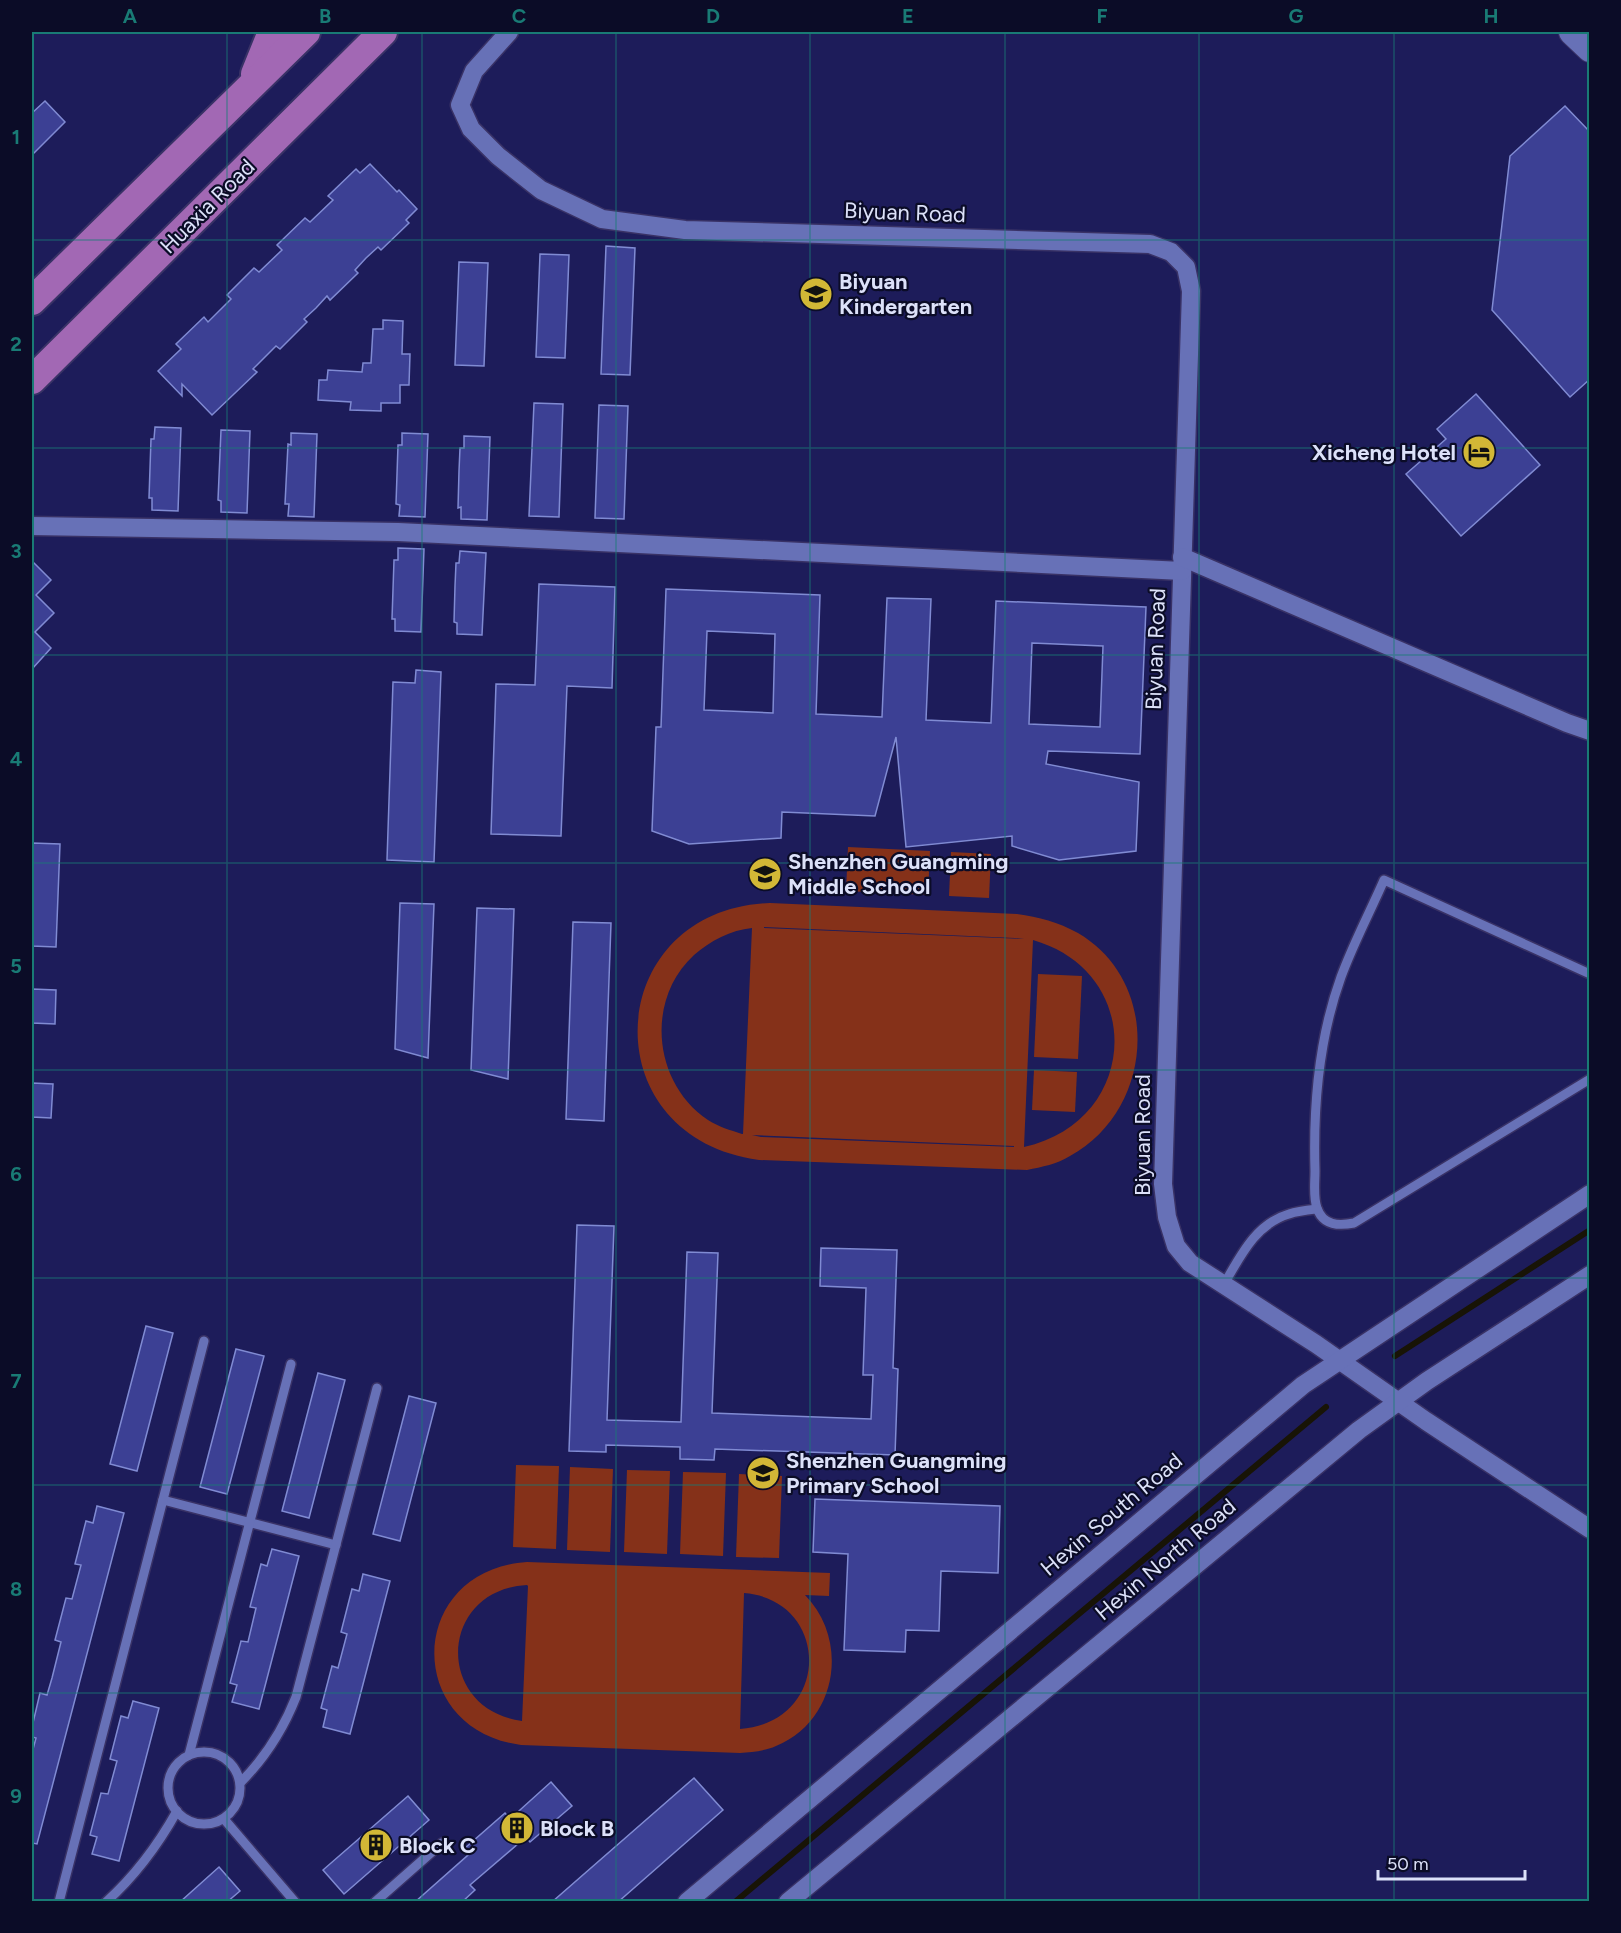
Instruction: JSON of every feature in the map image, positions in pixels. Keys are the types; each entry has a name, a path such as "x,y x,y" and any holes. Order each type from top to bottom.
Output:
{"main road":[{"path":"248,88 272,32"},
{"path":"32,301 306,32"},
{"name":"Huaxia Road","path":"32,380 383,32"}],"street":[{"name":"Biyuan Road","path":"509,32 474,71 460,105 471,129 498,156 541,190 602,219 685,230 1150,244 1171,252 1186,267 1191,291 1163,1184 1167,1216 1176,1246 1190,1263 1223,1286 1339,1360 1590,1529"},
{"path":"1572,32 1590,49"},
{"path":"32,279 64,269"},
{"path":"32,526 398,532 1182,564 1567,723 1590,730"},
{"name":"Hexin South Road","path":"687,1902 1303,1384 1590,1194"},
{"name":"Hexin North Road","path":"788,1902 1359,1430 1590,1275"}],"lane":[{"path":"1590,974 1384,880 1341,977 1326,1029 1317,1083 1314,1136 1317,1209 1326,1221 1340,1226 1354,1223 1590,1079"},
{"path":"1223,1286 1248,1244 1260,1230 1290,1213 1317,1209"},
{"path":"58,1902 204,1341"},
{"path":"189,1755 291,1364"},
{"path":"240,1783 268,1752 289,1716 296,1697 377,1388"},
{"path":"163,1500 336,1545"},
{"path":"204,1751 224,1757 237,1773 240,1783 237,1803 224,1819 204,1824 194,1823 177,1811 171,1803 168,1782 177,1764 189,1755 204,1751"},
{"path":"105,1902 131,1877 148,1856 177,1811"},
{"path":"224,1819 295,1902"},
{"path":"375,1902 442,1843"}],"shaded area":[{"path":"848,847 930,851 928,895 846,891"},
{"path":"951,852 991,854 989,898 949,896"},
{"path":"770,903 1017,914 1041,918 1078,933 1106,955 1124,982 1135,1013 1137,1046 1132,1078 1119,1109 1098,1135 1070,1156 1049,1165 1027,1170 759,1160 704,1143 665,1111 643,1070 638,1025 648,981 674,942 714,915","holes":["764,927 1024,939 764,928","752,928 742,1134 708,1120 690,1104 676,1085 666,1063 662,1040 662,1017 668,995 678,973 694,955 721,937","1033,940 1070,957 1096,983 1111,1013 1114,1046 1107,1079 1090,1109 1062,1132 1024,1147","752,1135 1014,1147 761,1137"]},
{"path":"1038,974 1082,976 1078,1059 1034,1057"},
{"path":"1034,1070 1077,1072 1075,1112 1032,1110"},
{"path":"516,1465 559,1466 556,1549 513,1547"},
{"path":"570,1467 613,1469 610,1552 567,1550"},
{"path":"627,1470 670,1471 667,1554 624,1552"},
{"path":"683,1472 726,1473 723,1556 680,1554"},
{"path":"739,1474 782,1476 779,1558 736,1557"},
{"path":"527,1562 830,1573 829,1596 805,1595 819,1614 828,1634 832,1656 830,1678 824,1699 813,1718 797,1734 772,1748 740,1753 521,1745 482,1733 455,1711 439,1682 434,1650 441,1619 459,1592 487,1572","holes":["528,1586 522,1721 493,1712 473,1695 461,1674 458,1650 463,1627 476,1607 498,1592","744,1593 773,1601 793,1616 805,1637 809,1661 805,1685 792,1706 770,1721 740,1729"]}],"building":[{"path":"45,101 65,122 32,155 32,113"},
{"path":"1565,106 1590,132 1590,379 1570,397 1492,310 1510,156"},
{"path":"370,164 417,209 406,220 409,223 381,250 378,247 366,258 355,270 358,273 330,300 327,296 304,319 307,322 280,349 276,346 253,369 257,372 212,415 182,384 182,396 158,371 181,349 176,344 204,317 208,322 231,299 227,295 254,268 259,272 282,250 277,245 305,218 310,222 333,200 328,196 356,169 360,173"},
{"path":"606,246 635,248 630,375 601,374"},
{"path":"540,254 569,255 565,358 536,357"},
{"path":"459,262 488,263 484,366 455,365"},
{"path":"383,320 403,321 402,354 410,354 409,385 400,385 400,403 381,403 381,411 350,410 351,402 318,400 319,380 327,380 328,370 362,372 363,363 371,363 373,329 383,329"},
{"name":"Xicheng Hotel","path":"1476,394 1540,465 1461,536 1406,474 1446,439 1437,429"},
{"path":"534,403 563,404 559,517 529,516"},
{"path":"599,405 628,406 624,519 595,518"},
{"path":"155,427 181,428 178,511 152,510 152,498 149,498 151,439 154,439"},
{"path":"221,430 250,431 247,513 221,512 221,501 218,500"},
{"path":"291,433 317,434 314,517 288,516 289,504 285,504 288,444 291,445"},
{"path":"402,433 428,434 425,517 399,516 400,505 396,504 398,445 402,445"},
{"path":"464,436 490,437 487,520 461,519 461,507 458,508 459,471 460,448 464,448"},
{"path":"398,548 424,549 421,632 395,631 395,619 392,619 394,560 398,560"},
{"path":"460,551 486,553 482,635 457,634 457,623 454,622 455,586 456,563 459,563"},
{"path":"32,561 51,580 36,595 54,613 35,632 51,648 32,669"},
{"path":"539,584 615,587 612,688 567,686 561,836 491,834 496,684 535,685"},
{"path":"666,589 820,595 816,714 882,717 887,598 931,599 926,720 991,723 996,601 1146,607 1140,754 1048,751 1046,764 1139,782 1136,851 1059,860 1012,846 1012,836 906,847 896,737 875,816 782,812 781,838 689,844 652,831 656,727 661,727","holes":["707,631 775,634 773,713 704,710","1032,643 1103,646 1100,727 1029,724"]},
{"path":"416,670 441,672 434,862 387,860 393,682 415,683"},
{"path":"32,843 60,844 56,947 32,946"},
{"path":"400,903 434,904 428,1058 395,1049"},
{"path":"477,908 514,909 508,1079 471,1070"},
{"path":"573,922 611,923 604,1121 566,1119"},
{"path":"32,989 56,990 55,1024 32,1023"},
{"path":"32,1083 53,1084 51,1118 32,1117"},
{"path":"577,1225 614,1226 607,1420 681,1422 687,1252 718,1253 712,1413 871,1419 873,1375 863,1375 866,1288 820,1286 821,1248 897,1250 893,1368 898,1369 895,1455 715,1449 714,1460 680,1459 680,1447 606,1445 606,1452 569,1451"},
{"path":"146,1326 173,1333 137,1471 110,1464"},
{"path":"236,1349 264,1356 227,1494 200,1487"},
{"path":"318,1373 345,1380 309,1518 282,1511"},
{"path":"409,1396 436,1403 400,1541 373,1534"},
{"path":"815,1499 1000,1506 998,1573 941,1571 939,1631 906,1630 905,1652 844,1650 848,1554 813,1552"},
{"path":"97,1506 124,1513 37,1844 32,1843 32,1753 36,1738 32,1737 32,1727 40,1693 47,1695 52,1678 61,1642 55,1640 66,1598 72,1599 81,1565 75,1564 86,1521 93,1523"},
{"path":"272,1549 299,1556 259,1709 232,1702 237,1685 230,1683 241,1641 248,1642 256,1608 250,1607 261,1564 267,1566"},
{"path":"363,1574 390,1581 350,1734 323,1727 327,1710 321,1708 332,1666 338,1668 347,1634 341,1632 352,1589 359,1591"},
{"path":"133,1701 159,1708 119,1861 92,1854 97,1837 90,1835 101,1793 108,1794 117,1761 110,1759 121,1716 128,1718"},
{"path":"694,1778 723,1810 618,1902 552,1902"},
{"name":"Block B","path":"551,1782 572,1806 530,1842 526,1837 470,1885 475,1890 462,1902 415,1902 468,1855 464,1849 505,1813 510,1819"},
{"name":"Block C","path":"408,1796 429,1820 344,1894 323,1870"},
{"path":"219,1867 240,1891 227,1902 180,1902"}],"waterway":[{"path":"1395,1356 1590,1230"},
{"path":"735,1902 1326,1407"}],"place":[{"name":"Biyuan Kindergarten","path":"816,294"},
{"name":"Xicheng Hotel","path":"1479,452"},
{"name":"Shenzhen Guangming Middle School","path":"765,874"},
{"name":"Shenzhen Guangming Primary School","path":"763,1473"},
{"name":"Block B","path":"517,1828"},
{"name":"Block C","path":"376,1845"}]}
